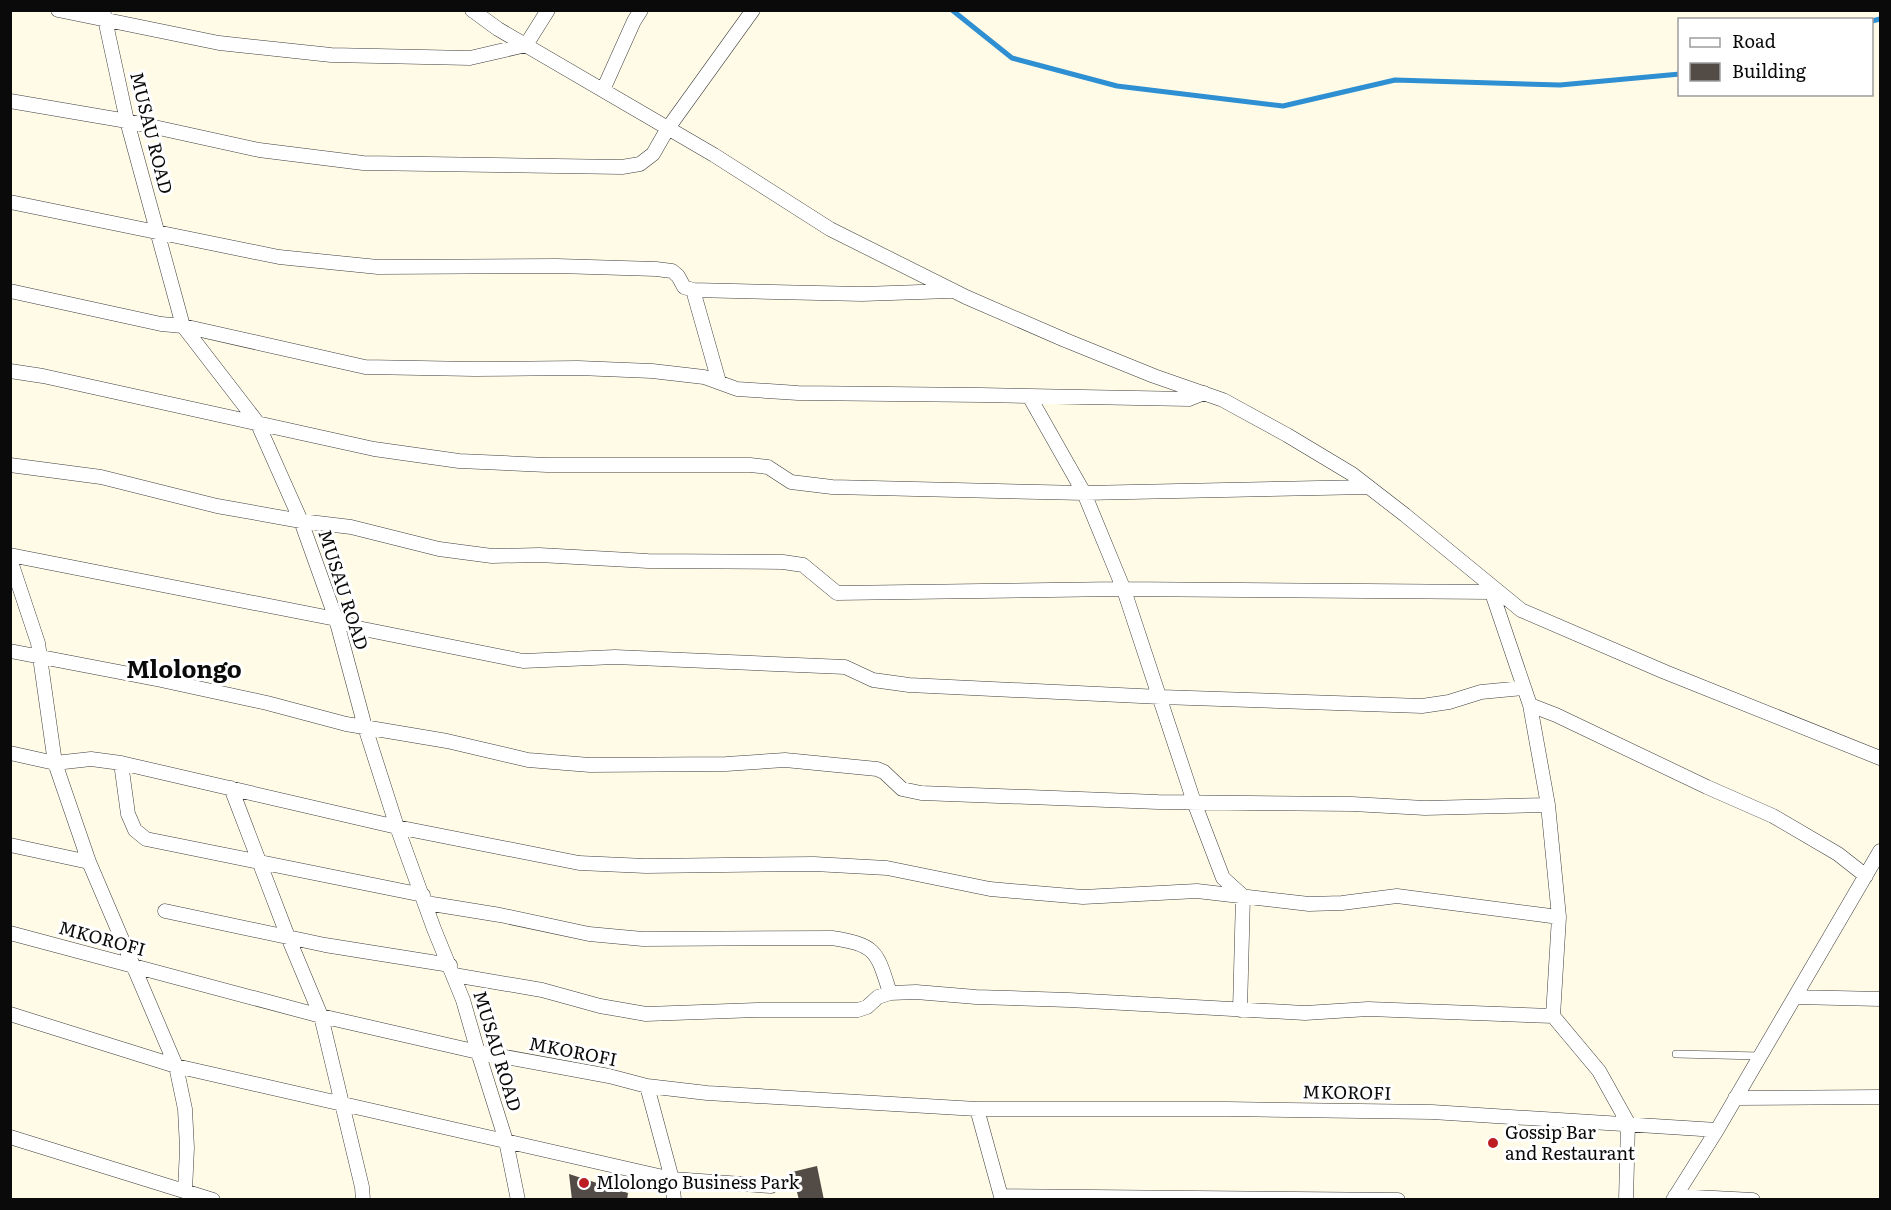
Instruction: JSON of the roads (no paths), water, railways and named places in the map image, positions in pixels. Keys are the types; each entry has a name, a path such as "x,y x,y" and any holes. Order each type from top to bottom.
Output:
{"street":[{"path":"58,10 104,16 219,43 331,55 470,58 526,45 548,10"},
{"path":"472,10 498,29 714,154 830,229 953,291 1154,376 1223,400 1287,435 1352,474 1405,515 1491,589 1521,610 1665,672 1881,758"},
{"path":"603,90 641,10"},
{"path":"10,101 127,121 259,150 363,163 622,166 640,164 653,154 668,128 753,10"},
{"name":"MUSAU ROAD","path":"104,16 127,121 183,327 257,422 301,521 336,619 365,728 397,827 463,1000 506,1141 518,1200"},
{"path":"10,202 279,257 378,267 557,266 656,269 672,271 684,287 693,290 862,294 953,291"},
{"path":"693,290 719,382"},
{"path":"10,291 365,367 652,371 705,377 737,388 798,393 1189,399 1204,393"},
{"path":"10,371 43,376 374,449 459,461 547,465 750,465 768,467 791,482 832,487 1084,493 1368,487"},
{"path":"1029,396 1084,493 1124,590 1194,802 1223,878 1243,896 1240,1010"},
{"path":"10,465 101,477 217,506 301,521 351,527 439,549 492,556 539,555 648,561 783,562 803,565 837,593 1491,589"},
{"path":"185,1191 187,1148 185,1108 176,1066 89,862 55,762 41,657 10,557 336,619 358,628 522,661 615,657 844,667 873,680 909,685 1161,698 1422,706 1449,702 1481,692 1523,688"},
{"path":"1491,589 1530,705 1548,805 1559,917 1553,1016 1599,1071 1628,1124 1626,1200"},
{"path":"10,651 171,682 365,728 447,741 528,760 590,765 726,764 785,760 877,769 884,772 902,789 921,793 1194,802 1352,804 1425,808 1548,805"},
{"path":"1530,705 1773,816 1838,854 1866,876"},
{"path":"10,753 55,762 91,759 121,763 397,827 579,863 646,866 814,864 887,868 1001,890 1083,897 1197,891 1309,904 1350,903 1397,896 1559,917"},
{"path":"121,763 128,814 135,830 146,839 589,934 643,939 832,938 852,941 869,948 880,961 890,993"},
{"path":"231,789 258,862 321,1016 362,1187 363,1200"},
{"path":"10,845 89,862"},
{"path":"1674,1198 1717,1130 1879,856"},
{"path":"165,911 452,970 542,990 600,1006 646,1014 758,1010 858,1010 867,1007 878,997 890,993 916,992 1305,1013 1368,1009 1553,1016"},
{"name":"MKOROFI","path":"10,933 321,1016 478,1052 609,1076 646,1086 707,1093 977,1109 1432,1112 1717,1130"},
{"path":"1795,997 1881,999"},
{"path":"10,1014 176,1066 672,1179 771,1185"},
{"path":"646,1086 672,1179 674,1200"},
{"path":"1735,1098 1881,1097"},
{"path":"977,1109 1001,1198 1398,1200"},
{"path":"10,1137 213,1200"},
{"path":"1674,1198 1753,1200"}],"lane":[{"path":"1676,1054 1760,1056"}],"waterway":[{"path":"952,10 1012,58 1117,86 1283,106 1395,80 1560,85 1678,74"},
{"path":"1873,21 1880,19"}],"place":[{"name":"Gossip Bar and Restaurant","path":"1493,1143"},
{"name":"Mlolongo Business Park","path":"584,1183"}],"district":[{"name":"Mlolongo","path":"184,670"}]}
